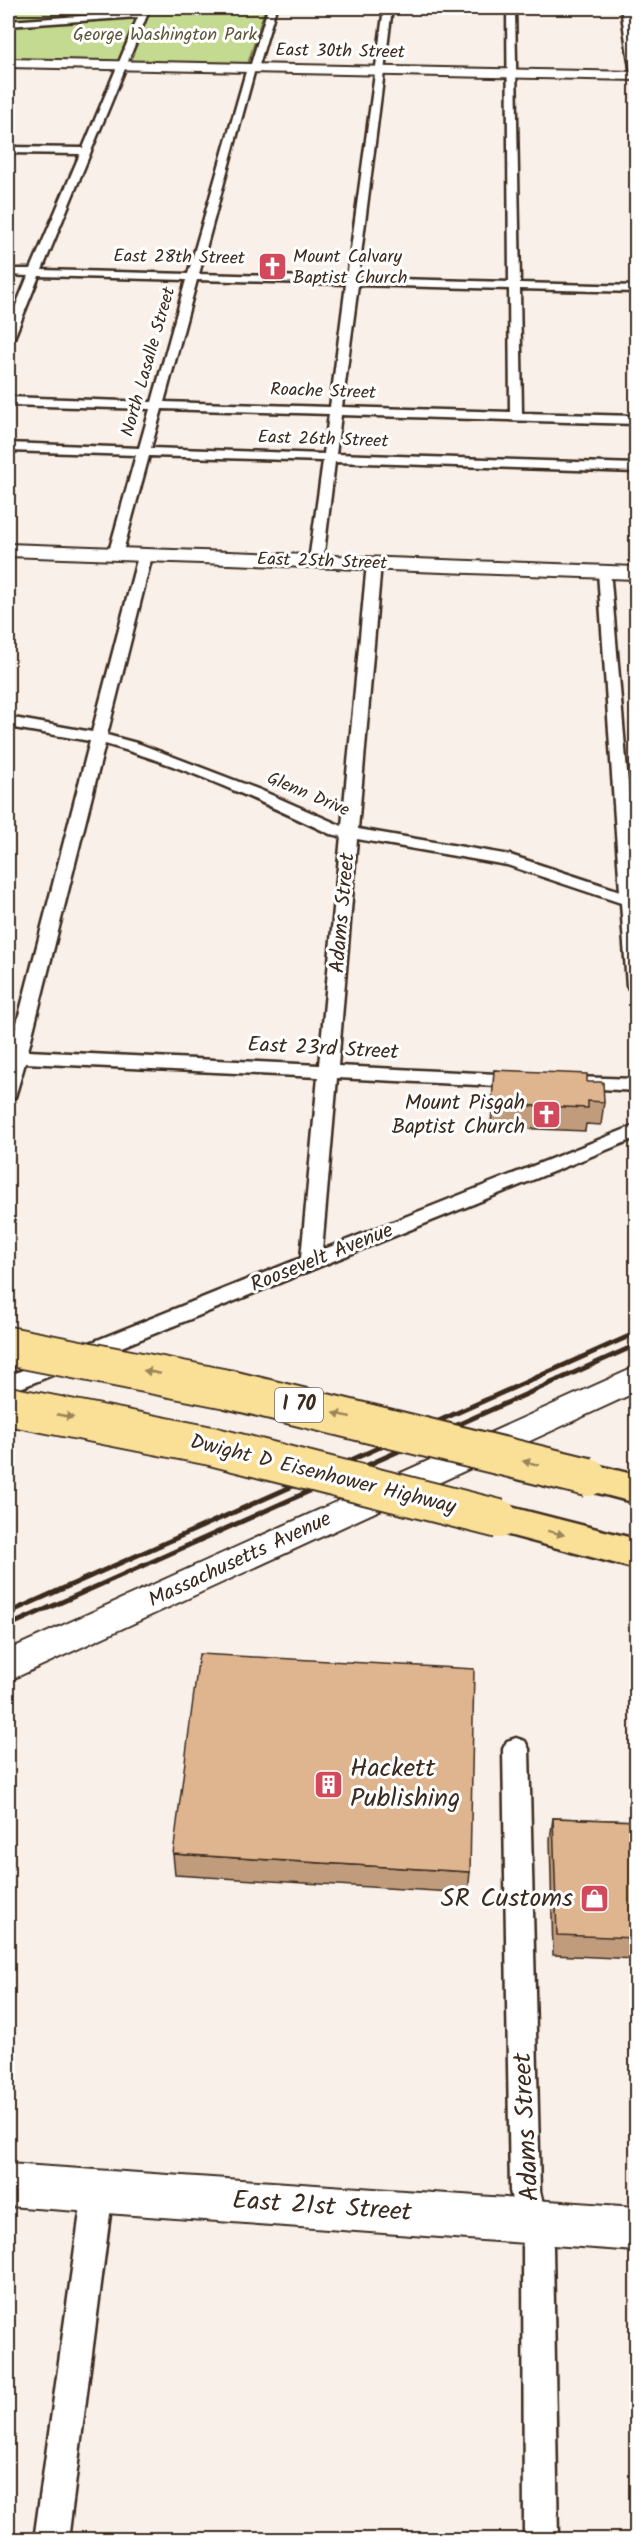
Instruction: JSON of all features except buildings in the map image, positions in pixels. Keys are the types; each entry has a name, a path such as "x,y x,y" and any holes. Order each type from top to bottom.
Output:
{"highway":[{"name":"I 70","path":"8,1346 255,1394 636,1489"},
{"name":"Dwight D Eisenhower Highway","path":"8,1406 211,1446 636,1554"}],"main road":[{"name":"East 30th Street","path":"8,63 636,75"},
{"name":"East 25th Street","path":"8,550 636,573"},
{"name":"Massachusetts Avenue","path":"8,1665 636,1379"},
{"name":"East 21st Street","path":"8,2185 636,2229"}],"street":[{"name":"North Lasalle Street","path":"115,555 251,68 255,65 272,8"},
{"path":"316,561 388,8"},
{"path":"511,8 516,416"},
{"path":"625,8 636,75"},
{"path":"8,23 144,11 8,338"},
{"path":"8,150 85,152"},
{"name":"East 28th Street","path":"8,272 636,289"},
{"name":"Roache Street","path":"8,401 636,420"},
{"name":"East 26th Street","path":"8,447 636,468"},
{"path":"8,1093 12,1056 145,556"},
{"name":"Adams Street","path":"311,1262 374,563"},
{"path":"605,572 633,901 636,986"},
{"name":"Glenn Drive","path":"8,722 97,737 134,747 225,781 332,829 350,834 510,860 633,901"},
{"name":"East 23rd Street","path":"12,1056 532,1081"},
{"path":"555,1082 636,1085"},
{"name":"Roosevelt Avenue","path":"8,1385 636,1131"},
{"name":"Adams Street","path":"516,1749 525,2191 538,2247 541,2540"},
{"path":"51,2540 98,2191"}],"green space":[{"name":"George Washington Park","path":"8,8 265,8 248,63 233,65 8,61"}],"railway":[{"path":"8,1613 636,1333"},
{"path":"8,1626 636,1345"}],"place":[{"name":"Mount Calvary Baptist Church","path":"272,267"},
{"name":"Mount Pisgah Baptist Church","path":"546,1115"},
{"name":"Hackett Publishing","path":"329,1784"},
{"name":"SR Customs","path":"594,1899"}]}
